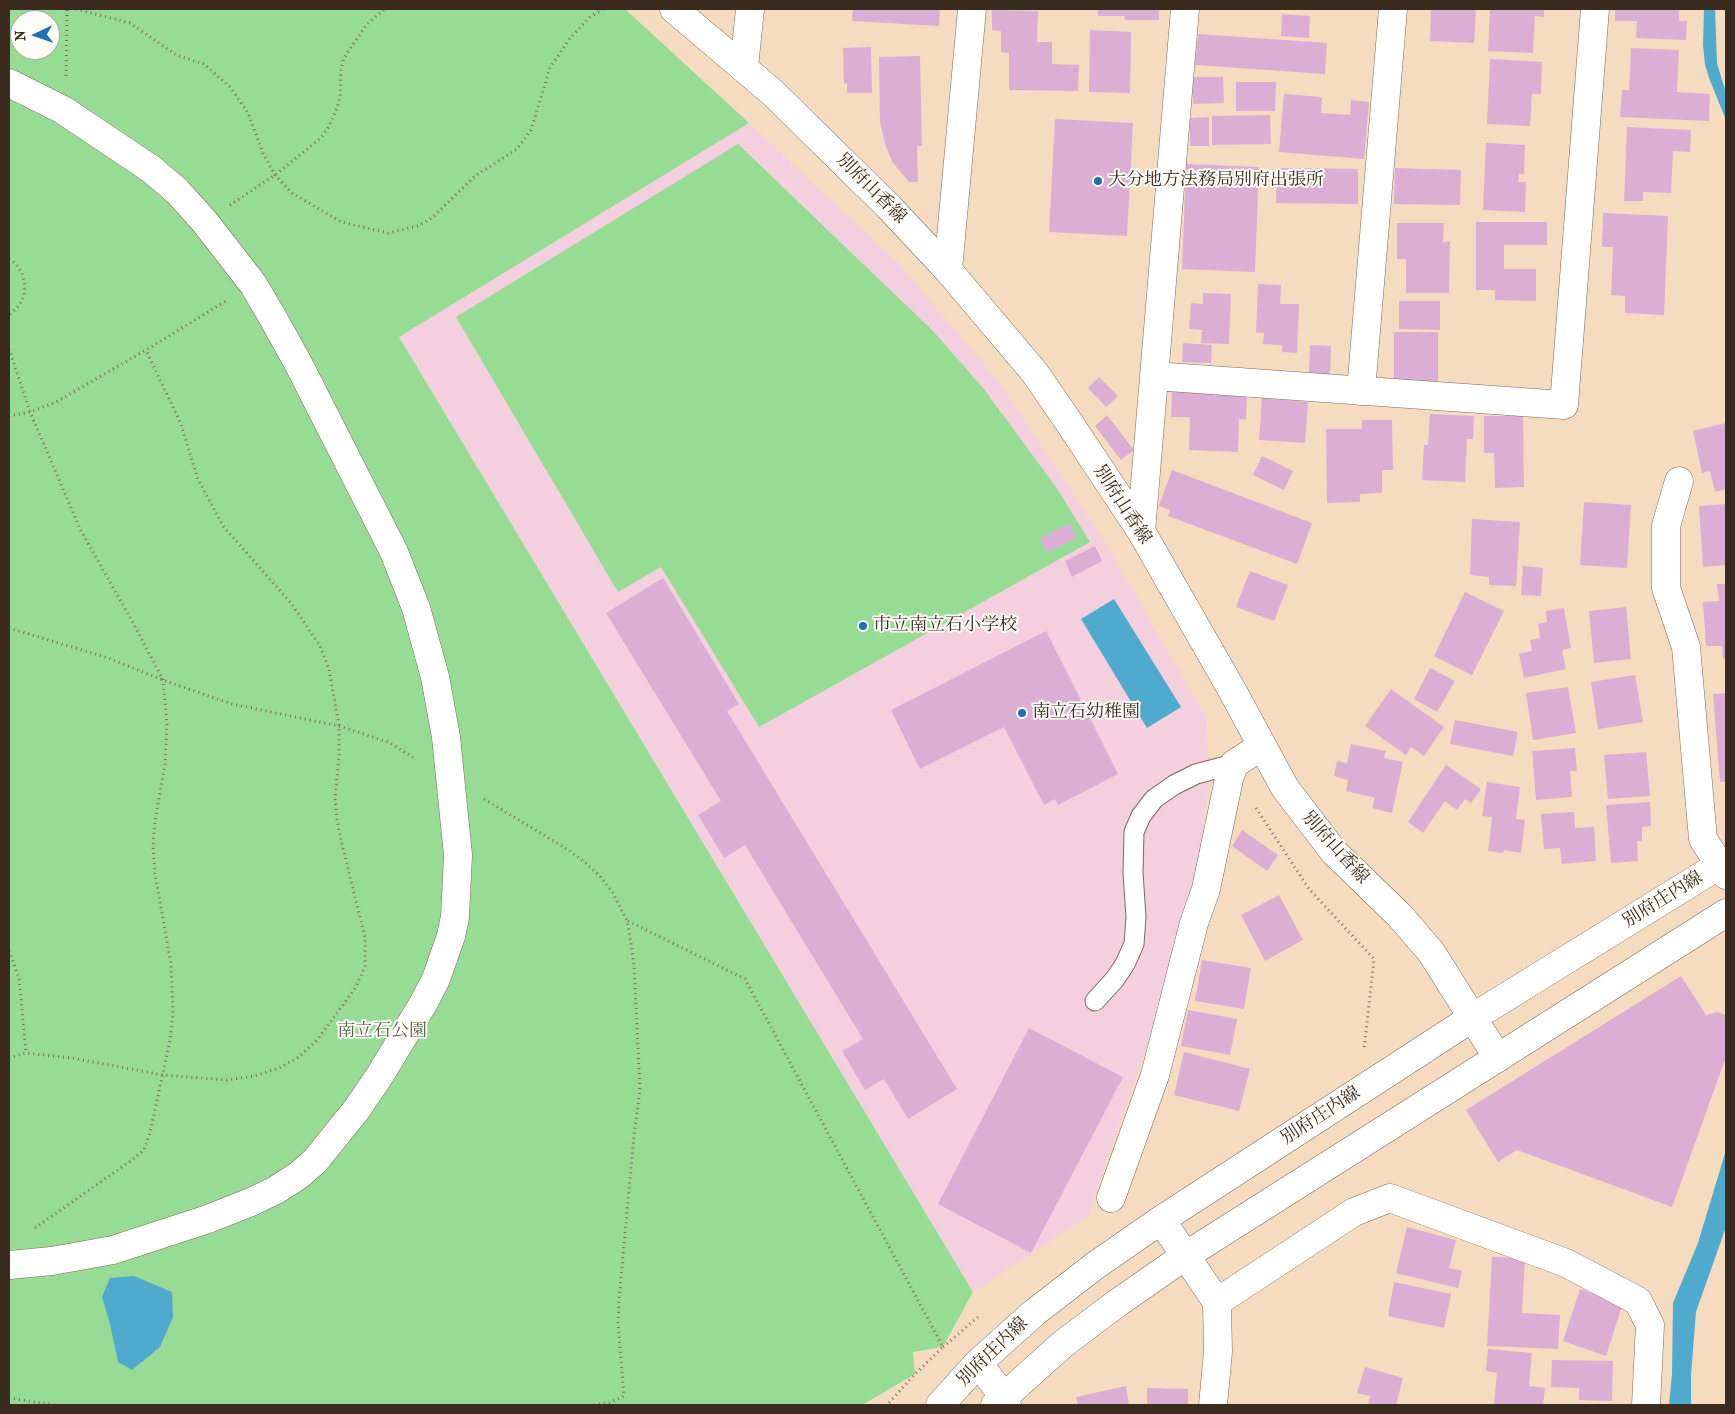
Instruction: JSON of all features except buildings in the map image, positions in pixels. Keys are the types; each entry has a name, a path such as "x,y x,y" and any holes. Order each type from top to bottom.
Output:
{"street":[{"name":"別府山香線","path":"674,9 773,92 889,207 948,270 1035,373 1141,531 1285,788 1334,852 1400,916 1431,952 1498,1058"},
{"path":"744,67 750,9"},
{"path":"948,270 972,9"},
{"path":"1141,531 1185,9"},
{"path":"1361,391 1393,9"},
{"path":"1154,376 1564,405 1595,9"},
{"path":"9,83 63,110 151,169 176,191 204,222 253,284 298,363 394,552 416,608 435,677 446,737 458,855 454,917 445,957 423,1004 380,1075 357,1109 315,1161 299,1175 276,1190 208,1219 113,1250 52,1261 9,1265"},
{"path":"1679,481 1666,526 1666,588 1686,647 1703,840 1724,867"},
{"path":"1111,1198 1155,1074 1194,923 1206,889 1229,779 1234,764 1262,746"},
{"name":"別府庄内線","path":"940,1405 978,1363 1035,1312 1096,1265 1161,1220 1472,1018 1724,867"},
{"path":"978,1363 1002,1402 1064,1344 1116,1304 1185,1256 1726,913"},
{"path":"1218,1302 1354,1212 1390,1198 1566,1263 1638,1301 1650,1325 1646,1405"},
{"path":"1161,1220 1218,1302 1218,1352 1213,1405"}],"lane":[{"path":"1095,1001 1115,979 1125,964 1134,944 1136,917 1133,873 1134,832 1141,816 1154,799 1174,785 1196,774 1234,764"}],"path":[{"path":"63,110 67,60 66,9"},
{"path":"76,9 130,23 176,55 204,64 230,87 248,113 263,153 275,175 292,193 341,222 388,233 418,226 433,217 475,176 518,148 531,130 550,68 570,38 590,17 603,9"},
{"path":"204,222 275,175 321,138 337,108 344,58 367,24 385,9"},
{"path":"9,259 16,264 22,274 25,285 24,296 19,306 9,315"},
{"path":"9,416 30,412 56,402 146,350 253,284"},
{"path":"9,349 30,412 81,531 163,680 167,724 167,743 155,820 153,846 155,874 171,964 173,996 170,1040 150,1133 144,1150 132,1160 107,1175 31,1230"},
{"path":"9,1058 26,1053 72,1058 163,1075 226,1080 254,1076 280,1068 299,1057 317,1040 356,987 365,966 365,937 337,819 336,799 340,755 339,726 329,669 320,646 291,603 223,526 197,476 181,424 146,350"},
{"path":"9,628 108,658 232,704 339,726 388,742 562,846 599,875 613,893 628,921 634,966 640,1090 619,1300 618,1323 624,1396 609,1403 593,1405"},
{"path":"1256,807 1309,889 1374,959 1363,1057"},
{"path":"628,921 745,979 943,1347"},
{"path":"9,951 19,978 26,1053"},
{"path":"887,1405 914,1374 979,1316"},
{"path":"9,1398 55,1405"}],"shaded area":[{"name":"市立南立石小学校","path":"749,123 902,267 1003,387 1101,535 1206,718 1210,778 1200,851 1187,915 1160,1008 1088,1216 973,1292 399,337"}],"green space":[{"name":"南立石公園","path":"9,9 625,9 749,123 399,337 973,1292 943,1347 913,1352 915,1374 862,1405 9,1405"},
{"path":"738,144 933,331 983,388 1056,487 1090,542 759,727 661,567 618,592 456,317"}],"water":[{"path":"1704,9 1715,9 1717,63 1726,93 1726,120 1705,64 1703,45"},
{"path":"1114,599 1181,707 1147,728 1081,619"},
{"path":"1726,1150 1726,1227 1696,1312 1691,1375 1691,1405 1669,1405 1672,1374 1673,1303 1698,1243"},
{"path":"134,1276 172,1292 173,1317 160,1347 132,1370 118,1362 102,1297 110,1278"}],"place":[{"name":"大分地方法務局別府出張所","path":"1098,181"},
{"name":"市立南立石小学校","path":"863,626"},
{"name":"南立石幼稚園","path":"1022,713"}]}
